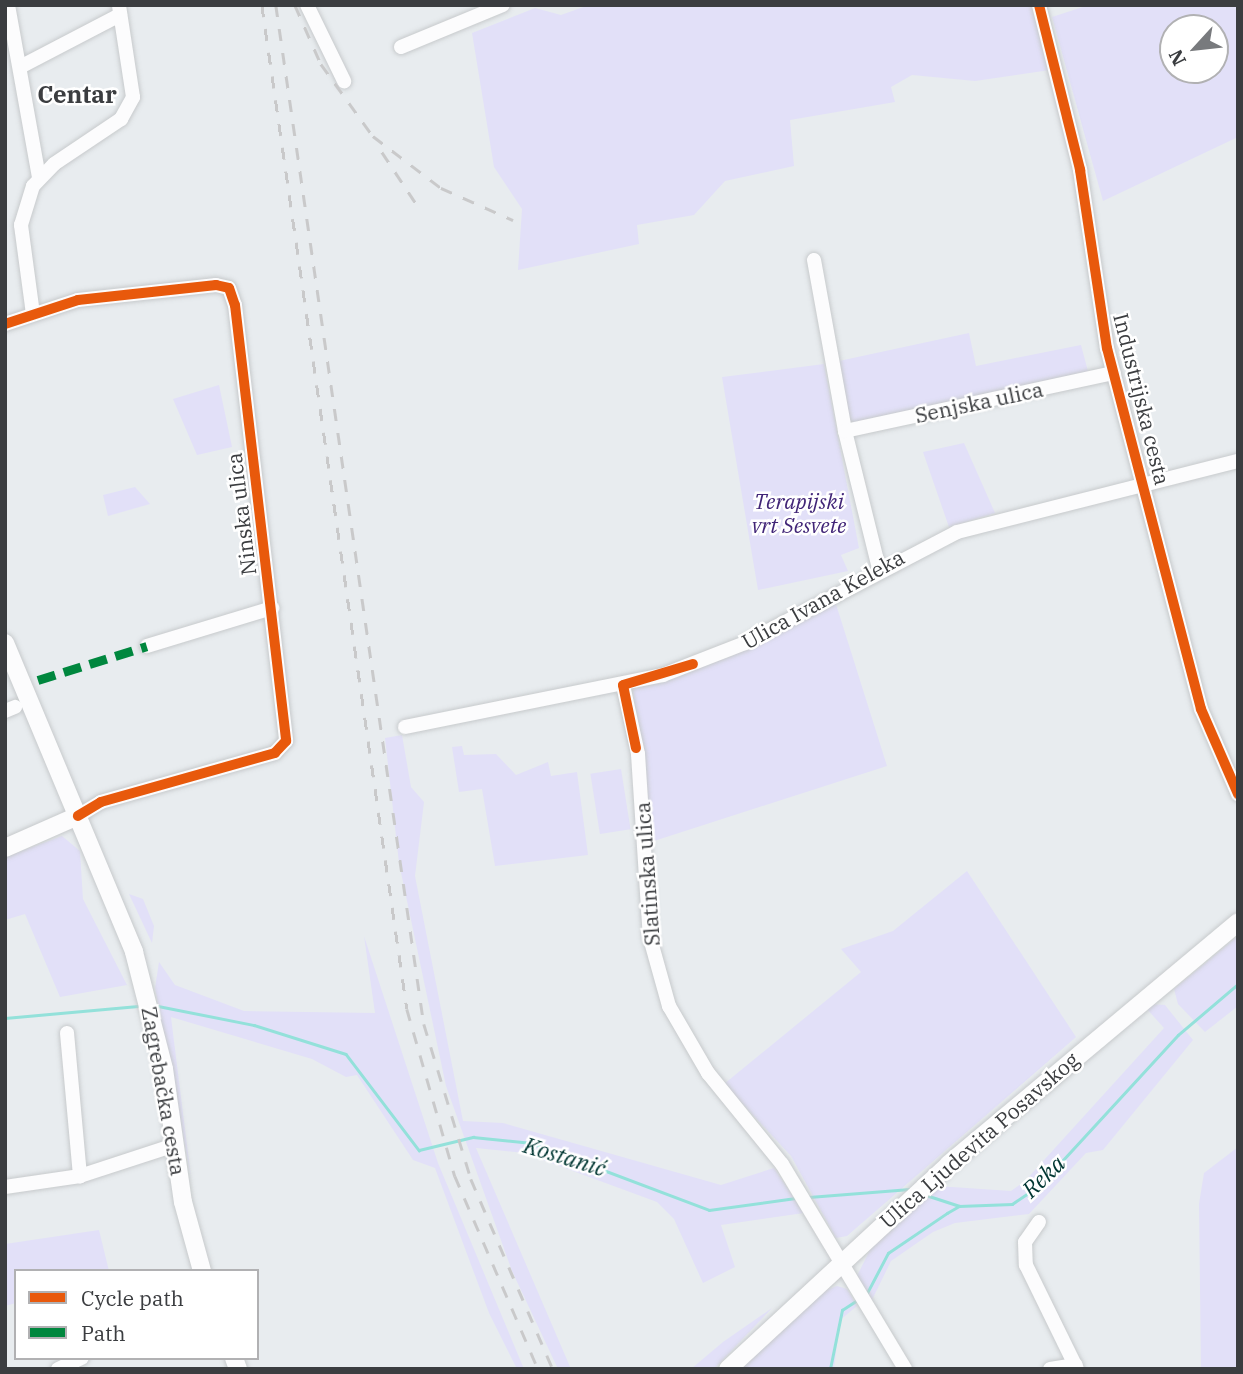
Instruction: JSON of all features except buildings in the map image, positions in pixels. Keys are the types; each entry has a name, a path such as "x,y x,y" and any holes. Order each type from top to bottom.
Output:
{"main road":[{"name":"Zagrebačka cesta","path":"5,643 78,816 146,993 202,1269"},
{"path":"5,848 78,816"},
{"name":"Ulica Ljudevita Posavskog","path":"728,1369 840,1261 928,1183 1238,922"}],"street":[{"path":"8,5 38,178 21,225 33,314"},
{"path":"307,5 344,81"},
{"path":"401,47 503,5"},
{"name":"Industrijska cesta","path":"1039,5 1080,170 1114,373 1204,719 1238,793"},
{"path":"20,67 120,10 133,97 121,119 38,178"},
{"path":"814,261 845,431 879,568"},
{"name":"Ninska ulica","path":"5,324 94,297 229,288 287,733 282,749 101,802 78,816"},
{"name":"Senjska ulica","path":"845,431 1114,373"},
{"name":"Ulica Ivana Keleka","path":"405,727 623,685 735,648 879,568 972,526 1238,461"},
{"path":"147,646 272,608"},
{"name":"Slatinska ulica","path":"623,685 638,754 650,938 659,981 695,1055 795,1185 905,1369"},
{"path":"67,1032 79,1176"},
{"path":"5,1187 79,1176 175,1145"},
{"path":"1039,1222 1025,1242 1026,1265 1076,1367 1050,1369"},
{"path":"58,1369 78,1360"}],"green space":[{"path":"589,5 1031,5 1050,70 975,81 912,75 891,87 895,102 790,120 794,166 725,181 694,215 637,225 639,244 518,270 522,209 494,167 472,33 535,8 561,15"},
{"path":"1089,5 1238,5 1238,137 1103,201 1052,17"},
{"path":"969,333 976,366 1081,345 1089,375 850,429 839,361"},
{"name":"Terapijski vrt Sesvete","path":"824,364 859,548 841,555 848,571 758,590 722,377"},
{"path":"219,385 232,447 197,455 173,399"},
{"path":"964,443 995,513 949,527 923,452"},
{"path":"135,487 150,504 108,516 103,495"},
{"path":"835,601 887,766 654,841 633,690 732,656"},
{"path":"402,735 411,787 424,802 415,876 463,1121 503,1123 721,1185 774,1168 804,1213 721,1225 735,1267 703,1283 674,1219 657,1202 524,1153 476,1148 571,1369 558,1369 512,1271 446,1086 399,863 385,738"},
{"path":"462,746 464,755 496,754 516,775 548,762 551,776 577,772 588,855 495,866 482,789 459,792 452,747"},
{"path":"621,769 631,829 600,834 590,774"},
{"path":"62,836 80,851 83,899 127,985 60,997 25,914 5,920 5,857"},
{"path":"967,871 1076,1037 847,1236 836,1238 791,1156 724,1084 861,972 841,949 893,931"},
{"path":"129,894 143,899 154,926 152,943"},
{"path":"364,936 438,1163 524,1369 517,1369 489,1313 435,1168 413,1160 357,1075 346,1077 312,1059 171,1017 191,1177 155,988 159,962 175,985 244,1011 375,1013"},
{"path":"1238,936 1238,1006 1205,1032 1178,1004 1174,989"},
{"path":"1150,1004 1165,1005 1193,1040 1103,1150 1086,1153 1029,1214 955,1223 933,1232 891,1261 871,1302 856,1278 871,1248 937,1186 1011,1191 1025,1181 1164,1028 1146,1008"},
{"path":"1238,1147 1238,1369 1201,1369 1199,1204 1204,1173"},
{"path":"99,1230 109,1269 14,1269 14,1304 5,1306 5,1244"},
{"path":"837,1286 847,1289 857,1306 840,1320 834,1369 738,1369 822,1292"},
{"path":"772,1308 714,1369 691,1369 723,1342"}],"waterway":[{"name":"Reka","path":"867,1293 888,1253 947,1213 959,1206 1012,1204 1039,1186 1178,1035 1238,984"},
{"name":"Kostanić","path":"153,1005 254,1025 346,1054 419,1150 473,1137 532,1143 709,1210 795,1198"},
{"name":"Kostanić","path":"5,1018 140,1006"},
{"name":"Kostanić","path":"809,1197 910,1189"},
{"name":"Kostanić","path":"926,1195 959,1206"},
{"name":"Reka","path":"830,1369 842,1310 859,1299"}],"railway":[{"path":"262,5 407,1009 455,1176 538,1369"},
{"path":"276,5 424,1024 471,1179 553,1369"},
{"path":"295,5 321,64 373,136 441,188 513,220"},
{"path":"382,152 421,211"}],"marked path":[{"path":"38,680 147,646"}],"cycle path":[{"path":"1039,5 1080,170 1107,348 1201,709 1238,794"},
{"path":"5,324 78,300 216,285 229,288 235,305 286,741 275,753 101,802 78,816"},
{"path":"636,748 623,685 693,664"}],"district":[{"name":"Centar","path":"77,95"}]}
